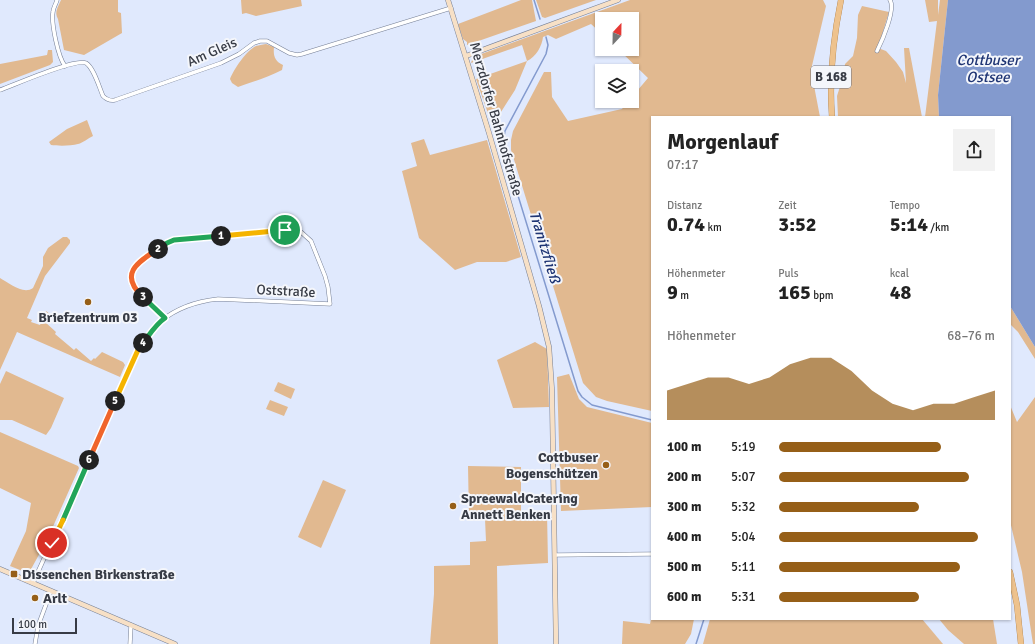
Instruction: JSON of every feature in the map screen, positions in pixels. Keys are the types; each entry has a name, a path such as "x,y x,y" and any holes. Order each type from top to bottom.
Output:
{"main road":[{"name":"B 168","path":"832,116 830,79 833,45 841,0"},
{"path":"1011,577 1017,605 1022,644"}],"street":[{"path":"57,0 52,18 57,47 62,63 65,66"},
{"name":"Merzdorfer Bahnhofstraße","path":"448,0 466,56 535,291 549,347 551,362 556,555 556,644"},
{"path":"466,56 618,0"},
{"path":"877,51 892,10 892,3 890,0"},
{"name":"Am Gleis","path":"0,90 80,62 88,65 92,70 103,96 111,101 127,97 221,63 239,54 254,43 260,41 267,41 289,53 297,55 451,8"},
{"name":"Oststraße","path":"33,583 138,350 152,330 165,318 205,300 218,299 330,304 328,287 311,241 301,232 285,230 174,240 139,261 134,268 131,282 135,289 165,318"},
{"path":"556,555 651,554"},
{"path":"0,569 175,644"},
{"path":"36,644 38,626 51,591"},
{"path":"130,644 131,625"}],"shaded area":[{"path":"61,0 118,0 118,12 121,13 122,33 84,55 64,50 56,14"},
{"path":"241,0 301,0 302,6 256,16 246,13 242,14"},
{"path":"521,0 532,0 536,21 467,45 467,42 463,39 458,24"},
{"path":"536,0 596,0 545,18 542,17"},
{"path":"630,0 823,0 826,6 811,70 820,116 651,116 651,411 607,401 596,397 583,383 511,150 513,131 544,72 551,72 552,97 568,121 623,108 639,108 639,89 648,78 639,69 639,64 634,64 625,56 639,56 639,12 597,12"},
{"path":"925,0 938,0 938,15 940,0 948,0 938,95 939,116 925,116 937,21 929,22"},
{"path":"862,6 889,12 878,48 886,51 896,62 903,72 906,83 904,48 909,48 922,116 838,116 837,96 844,74 845,64 853,56 857,38 858,15"},
{"path":"595,13 595,28 591,24 556,39 548,35 543,37 538,51 527,61 522,45 471,63 473,57"},
{"path":"266,44 274,47 275,58 283,65 282,70 238,87 232,83 230,79 237,65 244,56 252,48"},
{"path":"48,50 52,50 53,62 50,65 0,84 0,64 47,55"},
{"path":"527,61 515,90 494,123 491,122 476,79"},
{"path":"87,120 93,136 84,142 64,146 51,145 49,142 67,129"},
{"path":"424,139 430,155 487,140 521,257 506,262 477,262 455,270 419,238 402,171 417,166 411,143"},
{"path":"63,237 67,237 70,240 70,243 45,276 27,318 32,320 31,322 40,325 46,311 51,315 45,322 56,332 55,334 74,350 76,348 91,361 102,352 123,362 125,365 120,377 17,332 0,370 0,278 21,289 29,290 33,288 43,266 43,257 48,248"},
{"path":"1011,308 1035,347 1035,359 1018,332 1011,325"},
{"path":"535,342 547,349 549,407 513,408 497,360"},
{"path":"6,371 64,398 51,428 46,435 12,420 0,420 0,384"},
{"name":"Cottbuser Bogenschützen","path":"569,374 579,399 587,407 651,423 651,507 561,511 557,377"},
{"path":"278,382 295,389 291,399 274,391"},
{"path":"1035,397 1035,644 1033,644 1022,572 1011,525 1011,407 1017,422"},
{"path":"270,400 288,407 284,416 266,409"},
{"path":"0,432 78,466 79,468 47,540 30,571 25,572 10,566 26,531 31,503 0,488"},
{"path":"468,466 521,467 521,514 547,513 548,563 497,566 498,644 430,644 434,594 434,566 470,565 470,542 486,541 485,519 469,519"},
{"path":"323,480 346,490 321,548 298,537"},
{"path":"651,619 694,620 691,634 685,644 622,644 623,621 650,624"},
{"path":"710,620 923,620 943,644 703,644"},
{"path":"940,620 993,620 997,644 964,644 948,630"}],"water":[{"name":"Cottbuser Ostsee","path":"948,0 1035,0 1035,347 1011,308 1011,116 939,116 938,95"}],"waterway":[{"name":"Tranitzfließ","path":"534,0 540,19"},
{"name":"Tranitzfließ","path":"546,37 548,45 546,54 505,131 503,142 504,150 578,391 582,397 592,405 651,420"},
{"name":"Tranitzfließ","path":"696,644 704,620"}],"place":[{"name":"Briefzentrum 03","path":"88,302"},
{"name":"Cottbuser Bogenschützen","path":"606,465"},
{"name":"SpreewaldCatering Annett Benken","path":"453,506"},
{"name":"Dissenchen Birkenstraße","path":"14,574"},
{"name":"Arlt","path":"35,598"}],"route":[{"path":"52,543 138,350 152,330 165,318 135,289 131,282 134,268 139,261 174,240 285,230"}]}
